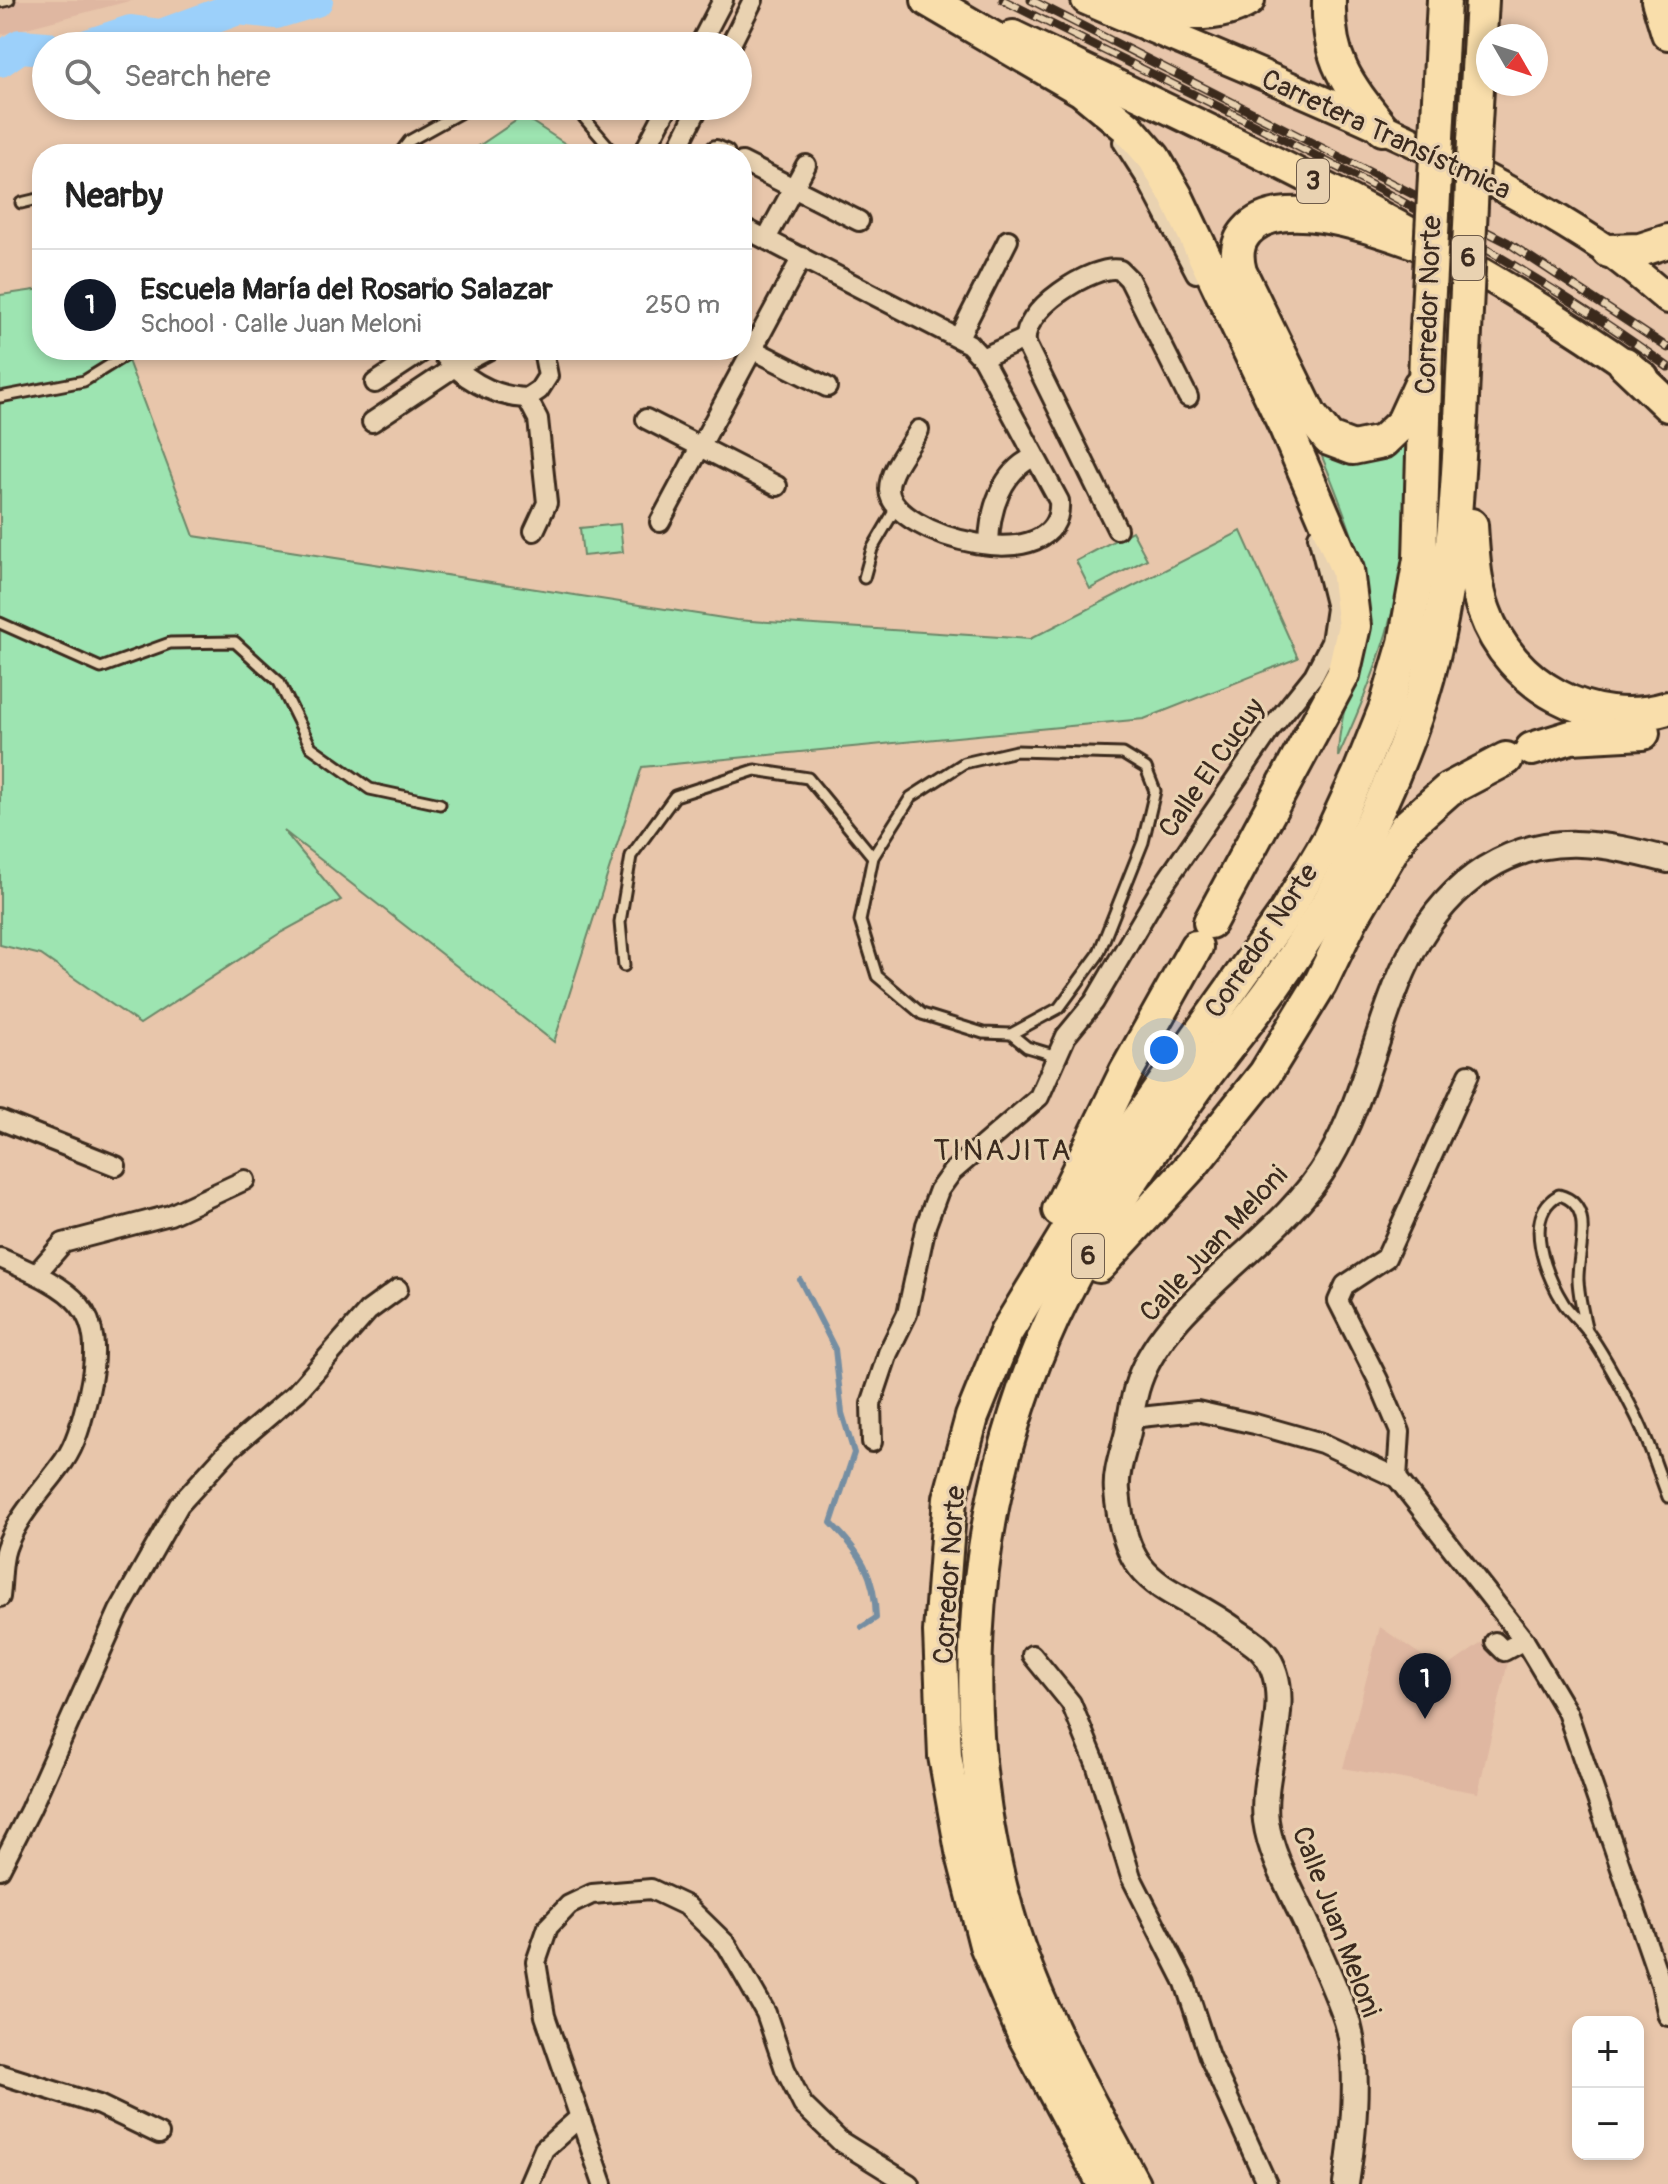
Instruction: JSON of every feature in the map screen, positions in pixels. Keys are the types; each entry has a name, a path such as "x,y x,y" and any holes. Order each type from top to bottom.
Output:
{"highway":[{"path":"928,0 1044,66 1096,100 1142,142 1176,196 1330,523 1352,590 1354,626 1343,675 1126,1072 1062,1201 1006,1333"},
{"path":"1110,0 1204,13 1232,8 1248,0"},
{"path":"1329,0 1329,33 1339,69 1383,129"},
{"name":"Corredor Norte","path":"1104,2184 1025,2037 986,1945 962,1851 945,1756 940,1632 950,1498 972,1417 1006,1333 1119,1147 1284,915 1329,839 1386,707 1405,643 1420,559 1426,362 1444,0"},
{"name":"Corredor Norte","path":"1481,24 1482,0"},
{"path":"1486,24 1499,0"},
{"path":"1658,0 1668,33"},
{"name":"Corredor Norte","path":"1133,2184 1052,2029 1015,1938 989,1844 977,1751 975,1632 991,1508 1012,1422 1045,1335 1093,1246 1144,1165 1309,933 1358,850 1416,717 1436,647 1452,566 1477,96"},
{"path":"1426,362 1403,422 1391,436 1365,448 1346,447 1329,439 1310,415 1240,272 1237,258 1241,240 1252,226 1272,216 1292,212 1436,249"},
{"path":"1609,251 1640,250 1668,241"},
{"path":"1625,364 1668,405"},
{"path":"1462,387 1475,577 1487,619 1500,643 1530,678 1570,703 1618,713 1668,708"},
{"path":"1045,1335 1101,1263 1227,1124 1265,1074 1320,984 1365,894 1405,828 1449,789 1519,754 1571,737 1668,730"}],"main road":[{"name":"3","path":"940,0 1266,156 1436,249 1625,364 1668,394"},
{"name":"Carretera Transístmica","path":"1086,0 1383,129 1499,187 1609,251 1668,299"},
{"name":"Calle Juan Meloni","path":"1346,2184 1354,2082 1348,2024 1275,1856 1266,1824 1264,1798 1281,1696 1264,1651 1223,1622 1170,1595 1139,1568 1123,1530 1116,1486 1139,1380 1159,1344 1187,1309 1254,1250 1299,1203 1329,1160 1356,1101 1394,991 1416,940 1447,899 1486,868 1523,850 1570,841 1612,845 1668,860"}],"street":[{"path":"706,32 723,0"},
{"path":"737,32 753,0"},
{"name":"Calle El Cucuy","path":"872,1442 871,1404 888,1353 907,1314 926,1225 939,1190 952,1172 1039,1097 1066,1036 1094,1002 1158,893 1270,730 1314,675 1331,642 1336,608 1310,510 1234,348 1146,178 1096,100"},
{"path":"648,144 661,120"},
{"path":"680,144 692,120"},
{"path":"766,239 806,165"},
{"path":"752,167 859,221"},
{"path":"752,232 959,337 982,358 1059,501 1057,525 1048,536 1022,546 989,543 931,530 896,508 890,496 890,480 919,430"},
{"path":"959,337 1008,240"},
{"path":"752,339 802,257"},
{"path":"1117,529 1024,339 1031,319 1051,298 1115,268 1129,279 1188,397"},
{"path":"982,358 1024,339"},
{"path":"752,350 827,387"},
{"path":"375,383 410,360"},
{"path":"447,360 453,368 496,392 527,398 539,390 548,376 545,360"},
{"path":"372,422 469,360"},
{"path":"660,522 741,360"},
{"path":"527,398 538,419 547,503 534,531"},
{"path":"646,419 777,486"},
{"path":"989,543 991,515 999,493 1016,468 1034,457"},
{"path":"1397,1478 1400,1432 1338,1301 1345,1285 1386,1258 1469,1074"},
{"path":"0,1120 116,1166"},
{"path":"36,1274 63,1243 170,1215 245,1180"},
{"path":"0,1258 36,1274 83,1308 96,1341 96,1363 84,1417 67,1458 3,1546 0,1597"},
{"path":"0,1869 30,1810 119,1611 179,1505 230,1449 297,1392 368,1311 398,1289"},
{"path":"1131,1418 1197,1411 1255,1424 1322,1443 1397,1478 1524,1640 1567,1712 1661,1984 1668,2016"},
{"path":"1495,1642 1504,1651 1524,1640"},
{"path":"1032,1655 1071,1703 1096,1764 1131,1877 1185,1983 1209,2056 1267,2184"},
{"path":"603,2184 545,2016 536,1962 548,1927 569,1905 592,1894 651,1889 687,1906 727,1945 766,2013 785,2069 803,2105 840,2141 909,2184"},
{"path":"0,2074 99,2105 159,2134"},
{"path":"529,2184 544,2149 580,2117"}],"lane":[{"path":"0,2 9,0"},
{"path":"407,144 447,120"},
{"path":"586,120 606,144"},
{"path":"21,203 32,200"},
{"path":"0,397 84,381 118,360"},
{"path":"864,578 872,549 896,508"},
{"path":"0,623 101,668 170,643 235,642 279,682 311,747 370,789 440,804"},
{"path":"1016,751 1123,754 1146,768 1155,791 1143,842 1098,955 1059,1008 1011,1034 983,1033 922,1014 877,976 860,921 873,857 911,797 964,763 1016,751"},
{"path":"624,966 620,922 631,856 675,796 755,770 808,778 855,831 873,857"},
{"path":"1011,1034 1027,1047 1057,1056"},
{"path":"1587,1331 1578,1275 1582,1215 1577,1205 1559,1195 1546,1202 1540,1212 1538,1229 1551,1280 1566,1306 1587,1331 1637,1416 1668,1497"}],"shaded area":[{"path":"0,0 133,0 0,35"},
{"path":"1380,1627 1443,1670 1483,1642 1508,1662 1478,1793 1343,1768"}],"green space":[{"path":"517,120 529,120 566,144 482,144"},
{"path":"32,290 32,360 128,360 194,536 736,620 1030,639 1241,531 1298,658 1144,719 642,767 554,1042 284,831 341,900 280,933 140,1024 41,955 0,945 0,295"},
{"path":"1410,436 1406,529 1399,585 1378,661 1338,757 1342,722 1367,626 1368,605 1350,530 1314,437"},
{"path":"620,524 623,552 583,556 580,528"},
{"path":"1132,531 1147,559 1090,589 1076,561"}],"waterway":[{"path":"172,32 238,8 276,12 316,0"},
{"path":"0,60 20,46 32,47"},
{"path":"800,1280 835,1349 842,1413 854,1453 831,1523 851,1544 873,1589 876,1618 862,1627"}],"railway":[{"path":"1003,0 1343,170 1428,216 1511,263 1668,367"},
{"path":"1031,0 1507,242 1668,348"}],"place":[{"name":"Escuela María del Rosario Salazar","path":"1425,1719"}],"district":[{"name":"TINAJITA","path":"1003,1150"}]}
